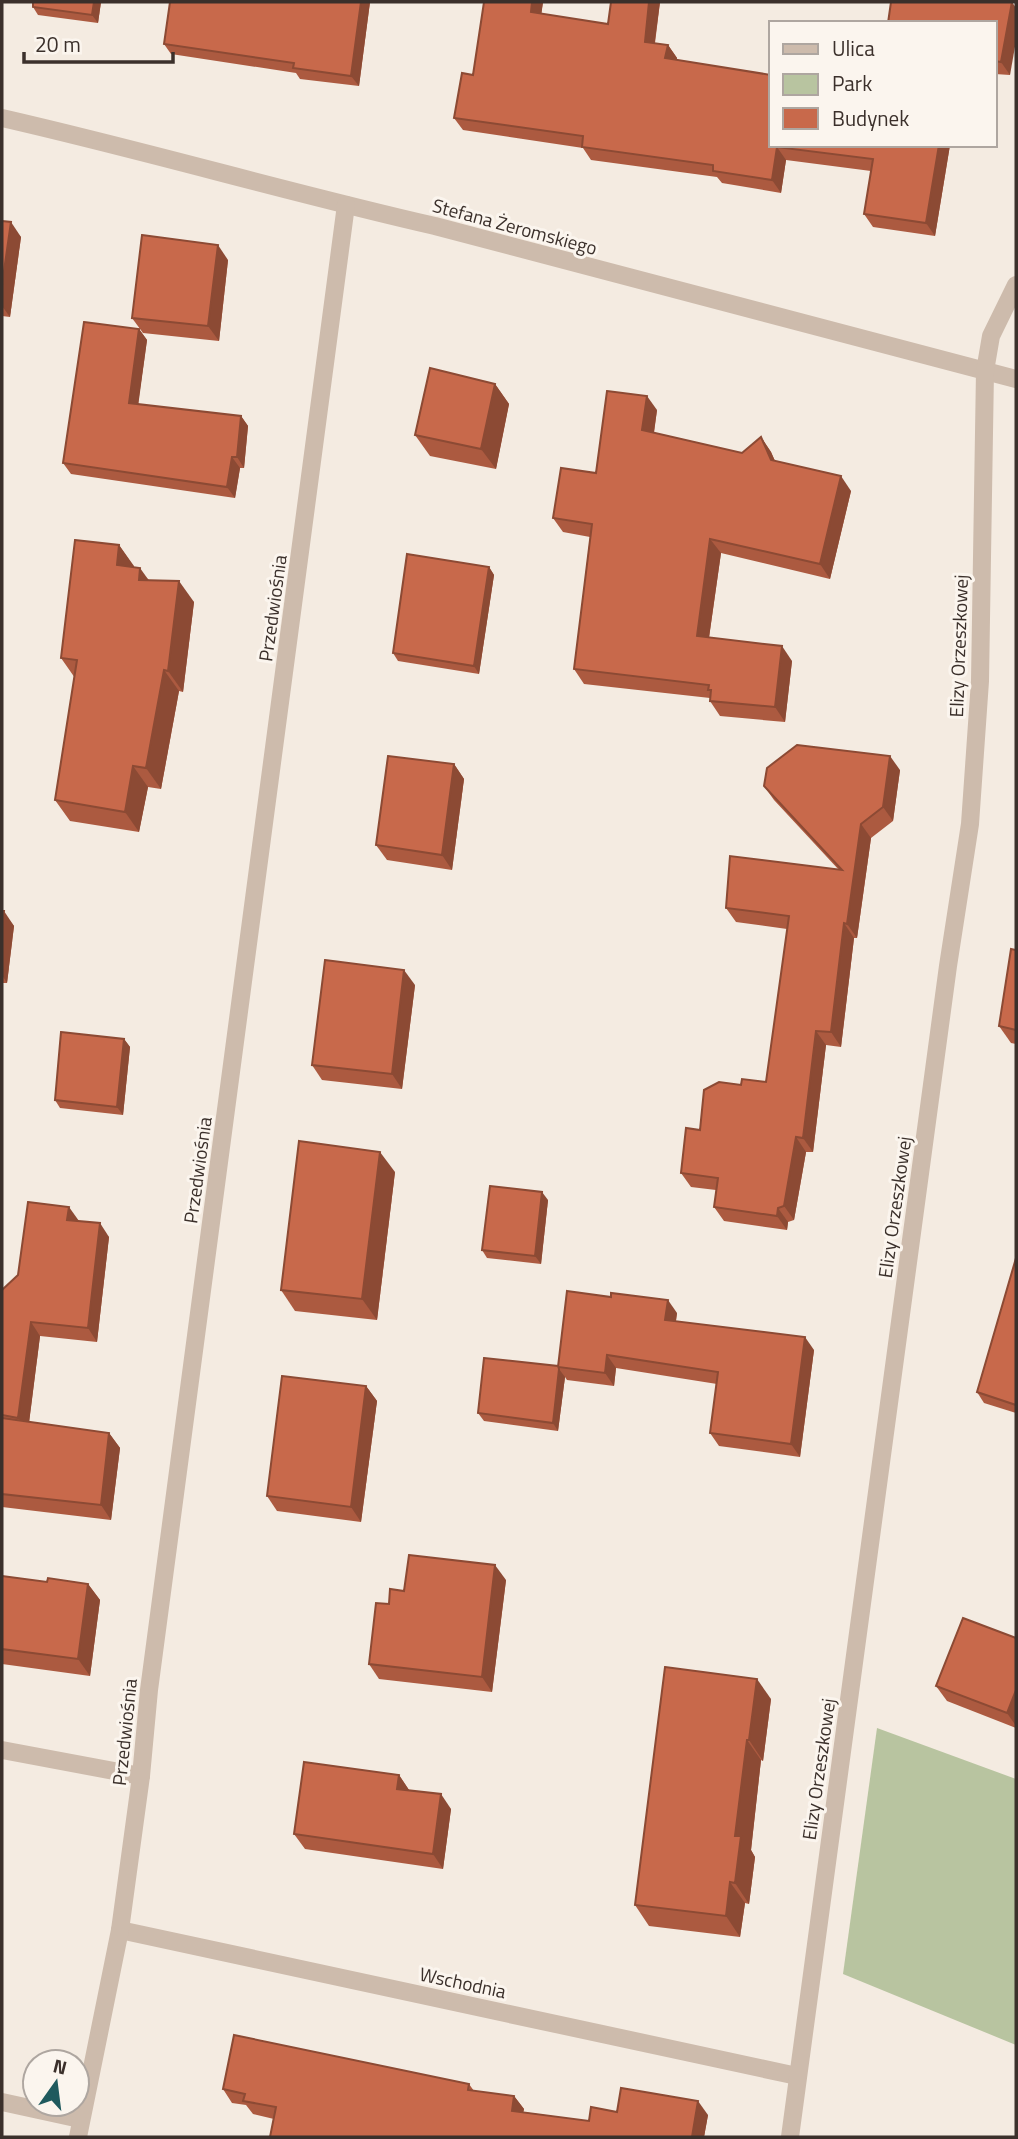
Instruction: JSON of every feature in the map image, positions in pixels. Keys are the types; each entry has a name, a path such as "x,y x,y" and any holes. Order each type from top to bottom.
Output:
{"street":[{"name":"Stefana Żeromskiego","path":"2,118 435,226 1016,379"},
{"name":"Przedwiośnia","path":"78,2137 120,1930 141,1776 149,1690 346,205"},
{"name":"Elizy Orzeszkowej","path":"790,2137 944,993 970,824 980,681 985,371 991,335 1016,285"},
{"path":"2,1750 141,1776"},
{"name":"Wschodnia","path":"120,1930 797,2076"},
{"path":"2,2102 80,2119"}],"green space":[{"path":"877,1728 1016,1779 1016,2045 843,1974"}],"building":[{"path":"33,2 94,2 92,15 33,7"},
{"path":"170,2 361,2 351,76 293,68 294,63 164,44"},
{"path":"484,2 532,2 531,12 608,24 611,2 649,2 645,42 668,45 665,58 769,75 769,147 777,147 772,180 713,171 713,165 582,147 583,136 454,118 462,73 473,75"},
{"path":"891,2 1012,2 1001,62 997,61 997,21 888,21"},
{"path":"777,147 939,147 926,223 864,214 873,159"},
{"path":"2,221 11,222 2,285"},
{"path":"142,235 218,245 208,326 132,318"},
{"path":"84,322 139,329 129,403 241,416 237,457 232,457 227,487 63,463"},
{"path":"430,368 495,384 481,449 415,435"},
{"path":"607,391 647,396 642,430 742,453 761,437 771,460 841,476 820,564 710,539 697,636 782,646 775,707 710,701 709,685 574,669 592,524 553,518 561,468 596,473"},
{"path":"75,540 119,545 117,565 140,568 139,580 179,581 168,671 164,670 146,768 133,766 125,812 55,800 77,660 61,658"},
{"path":"407,554 489,567 474,666 393,653"},
{"path":"797,745 890,756 883,807 861,824 847,924 844,923 831,1032 816,1031 803,1138 796,1137 784,1206 778,1208 777,1216 714,1207 718,1178 681,1173 686,1128 700,1130 704,1090 719,1082 741,1085 742,1079 766,1082 789,916 726,908 730,856 842,870 764,786 767,768"},
{"path":"388,756 454,764 442,855 376,845"},
{"path":"1011,949 1016,950 1016,1030 999,1026"},
{"path":"325,960 404,970 392,1074 312,1065"},
{"path":"61,1032 124,1039 117,1107 55,1100"},
{"path":"299,1141 380,1152 362,1299 281,1290"},
{"path":"490,1186 542,1192 535,1256 482,1250"},
{"path":"28,1202 69,1207 67,1220 100,1223 88,1328 31,1322 18,1418 2,1415 2,1290 18,1275"},
{"path":"1016,1258 1016,1405 977,1392"},
{"path":"567,1291 668,1300 665,1320 805,1337 791,1444 710,1433 718,1372 607,1355 605,1373 558,1367"},
{"path":"484,1358 558,1366 553,1423 478,1413"},
{"path":"282,1376 366,1386 351,1507 267,1496"},
{"path":"2,1418 109,1433 101,1505 2,1494"},
{"path":"409,1555 495,1565 482,1677 369,1664 376,1603 389,1604 390,1589 404,1591"},
{"path":"2,1576 47,1582 48,1578 88,1584 78,1659 2,1649"},
{"path":"963,1618 1016,1638 1016,1690 1007,1713 936,1686"},
{"path":"665,1667 757,1679 735,1836 741,1836 735,1883 730,1882 726,1916 635,1905"},
{"path":"304,1762 399,1775 397,1789 441,1794 433,1854 294,1834"},
{"path":"234,2035 469,2084 468,2090 514,2096 512,2111 589,2121 591,2107 617,2112 621,2088 698,2101 692,2137 270,2137 276,2107 243,2101 245,2094 223,2089"}]}
